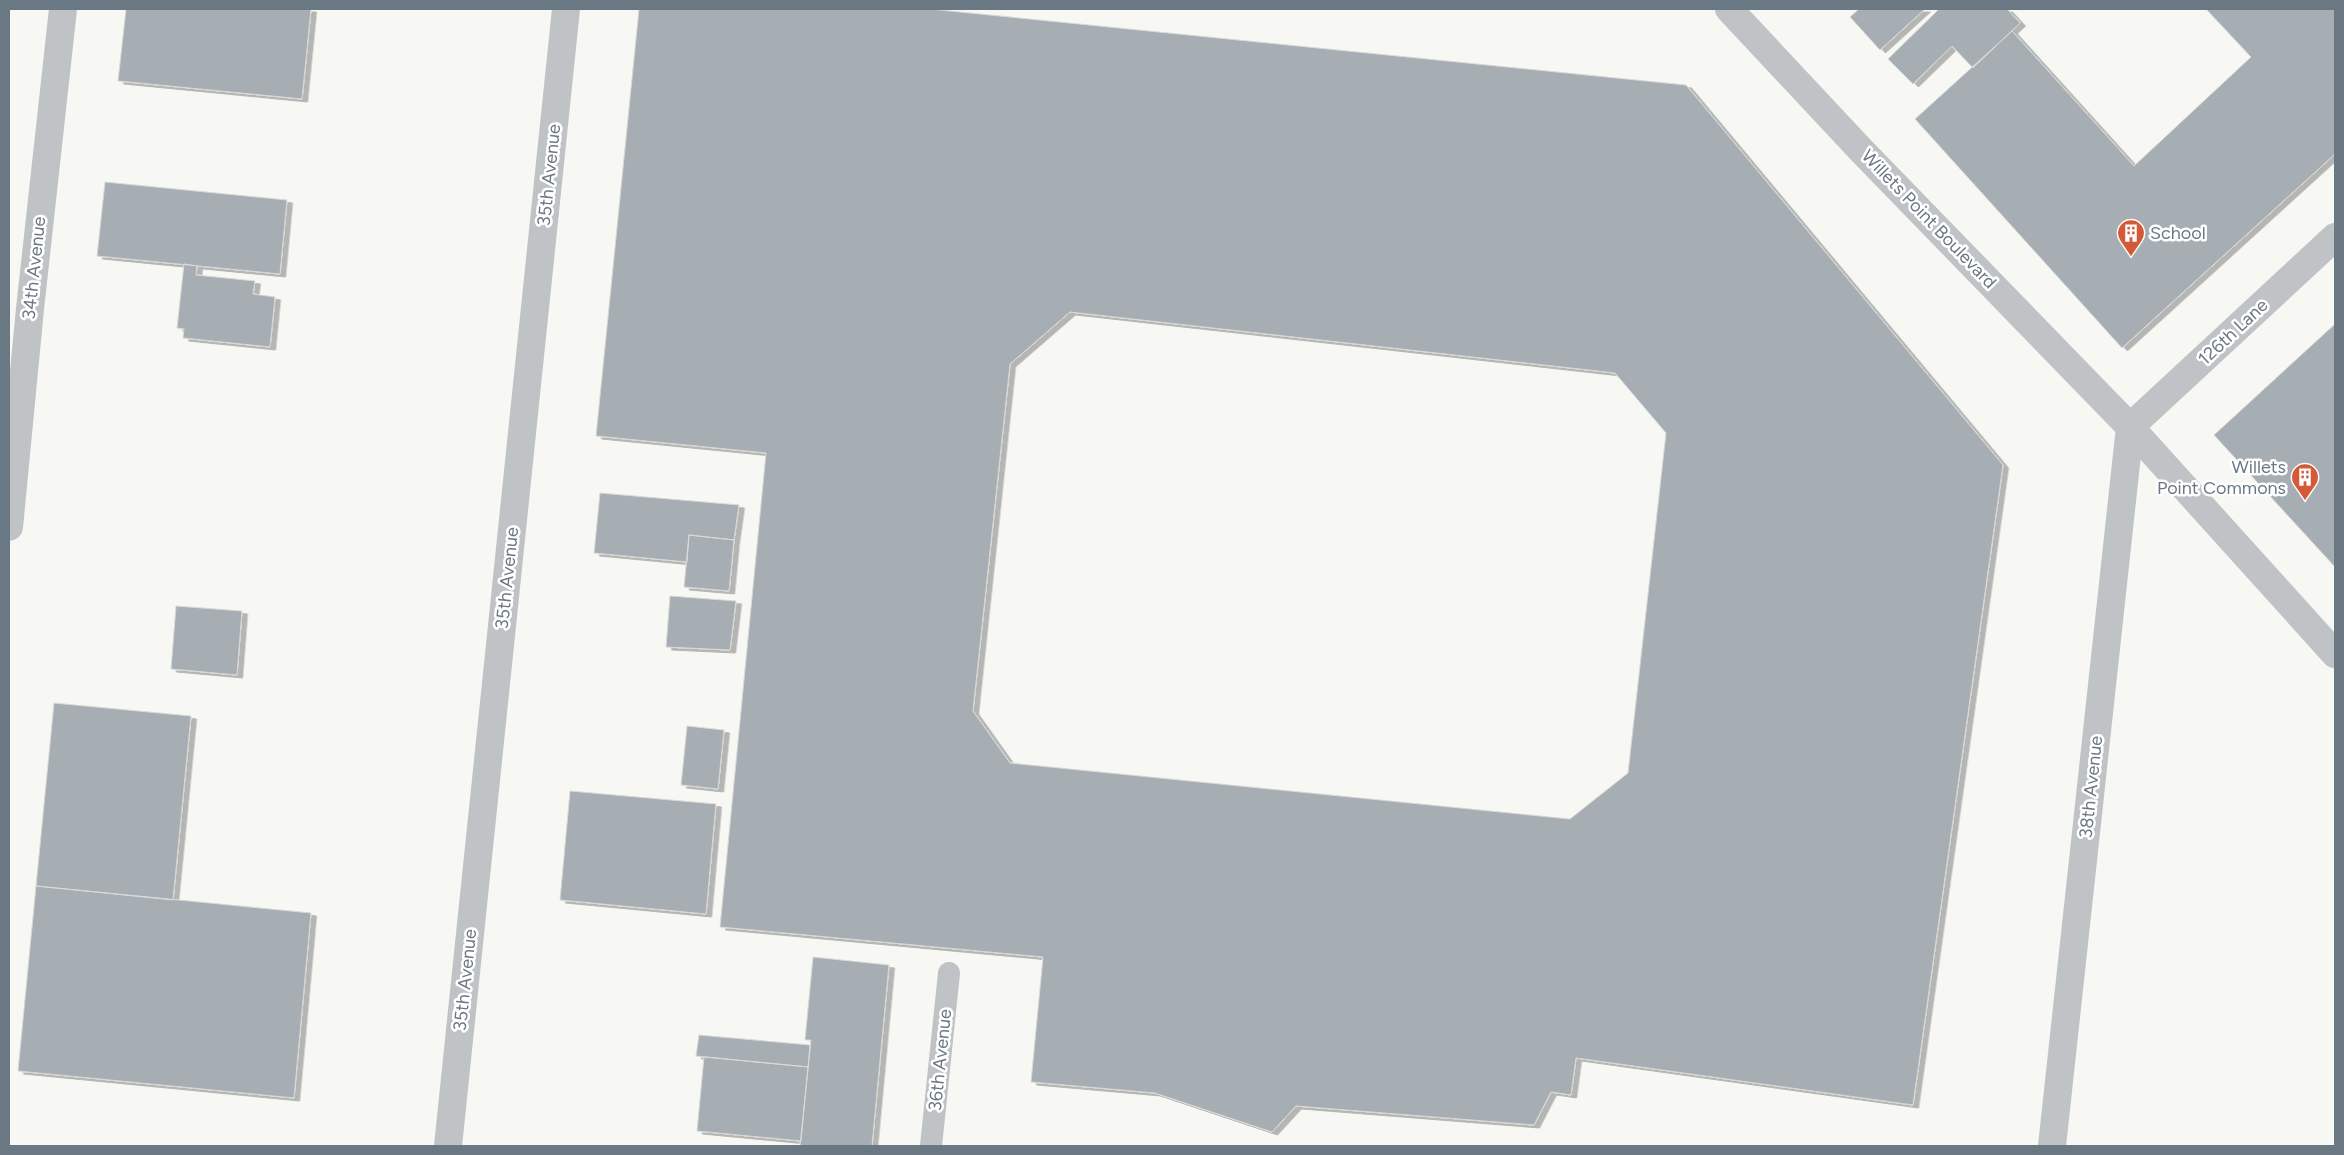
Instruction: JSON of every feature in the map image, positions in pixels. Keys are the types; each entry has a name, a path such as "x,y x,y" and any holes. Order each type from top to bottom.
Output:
{"street":[{"name":"34th Avenue","path":"9,527 19,308 63,9"},
{"name":"35th Avenue","path":"448,1146 566,9"},
{"name":"Willets Point Boulevard","path":"1730,9 1860,149 2130,427 2335,654"},
{"name":"126th Lane","path":"2130,427 2335,237"},
{"name":"38th Avenue","path":"2052,1146 2130,427"}],"lane":[{"name":"36th Avenue","path":"931,1146 949,973"}],"building":[{"path":"126,9 311,9 302,99 118,81"},
{"path":"639,9 930,9 1686,85 2003,465 1913,1105 1576,1058 1571,1095 1551,1092 1534,1125 1296,1106 1272,1132 1155,1093 1031,1082 1043,957 720,927 766,453 596,436","holes":["1070,312 1615,373 1666,433 1628,773 1570,819 1010,763 973,711 1010,364"]},
{"path":"1859,9 1925,9 1880,50 1850,17"},
{"path":"1939,9 2007,9 2020,23 1973,68 1952,46 1913,84 1888,59"},
{"name":"School","path":"2206,9 2335,9 2335,154 2122,348 1915,119 2012,31 2134,166 2251,57"},
{"path":"105,182 287,200 280,274 97,256"},
{"path":"184,264 197,266 196,275 255,281 253,294 275,297 270,347 183,338 184,329 177,328"},
{"name":"Willets Point Commons","path":"2335,324 2335,567 2214,435"},
{"path":"600,493 739,505 734,540 689,535 687,562 594,553"},
{"path":"689,535 734,540 729,591 684,587"},
{"path":"670,596 736,601 730,650 666,647"},
{"path":"176,606 242,611 237,675 171,669"},
{"path":"54,703 191,716 173,900 36,886"},
{"path":"687,726 724,730 718,789 681,785"},
{"path":"570,791 716,804 706,914 560,900"},
{"path":"36,886 311,913 294,1098 18,1071"},
{"path":"813,957 889,965 872,1146 800,1146 811,1040 805,1040"},
{"path":"699,1035 810,1045 808,1067 696,1056"},
{"path":"704,1057 808,1067 801,1141 697,1131"}],"place":[{"name":"School","path":"2131,257"},
{"name":"Willets Point Commons","path":"2305,501"}]}
